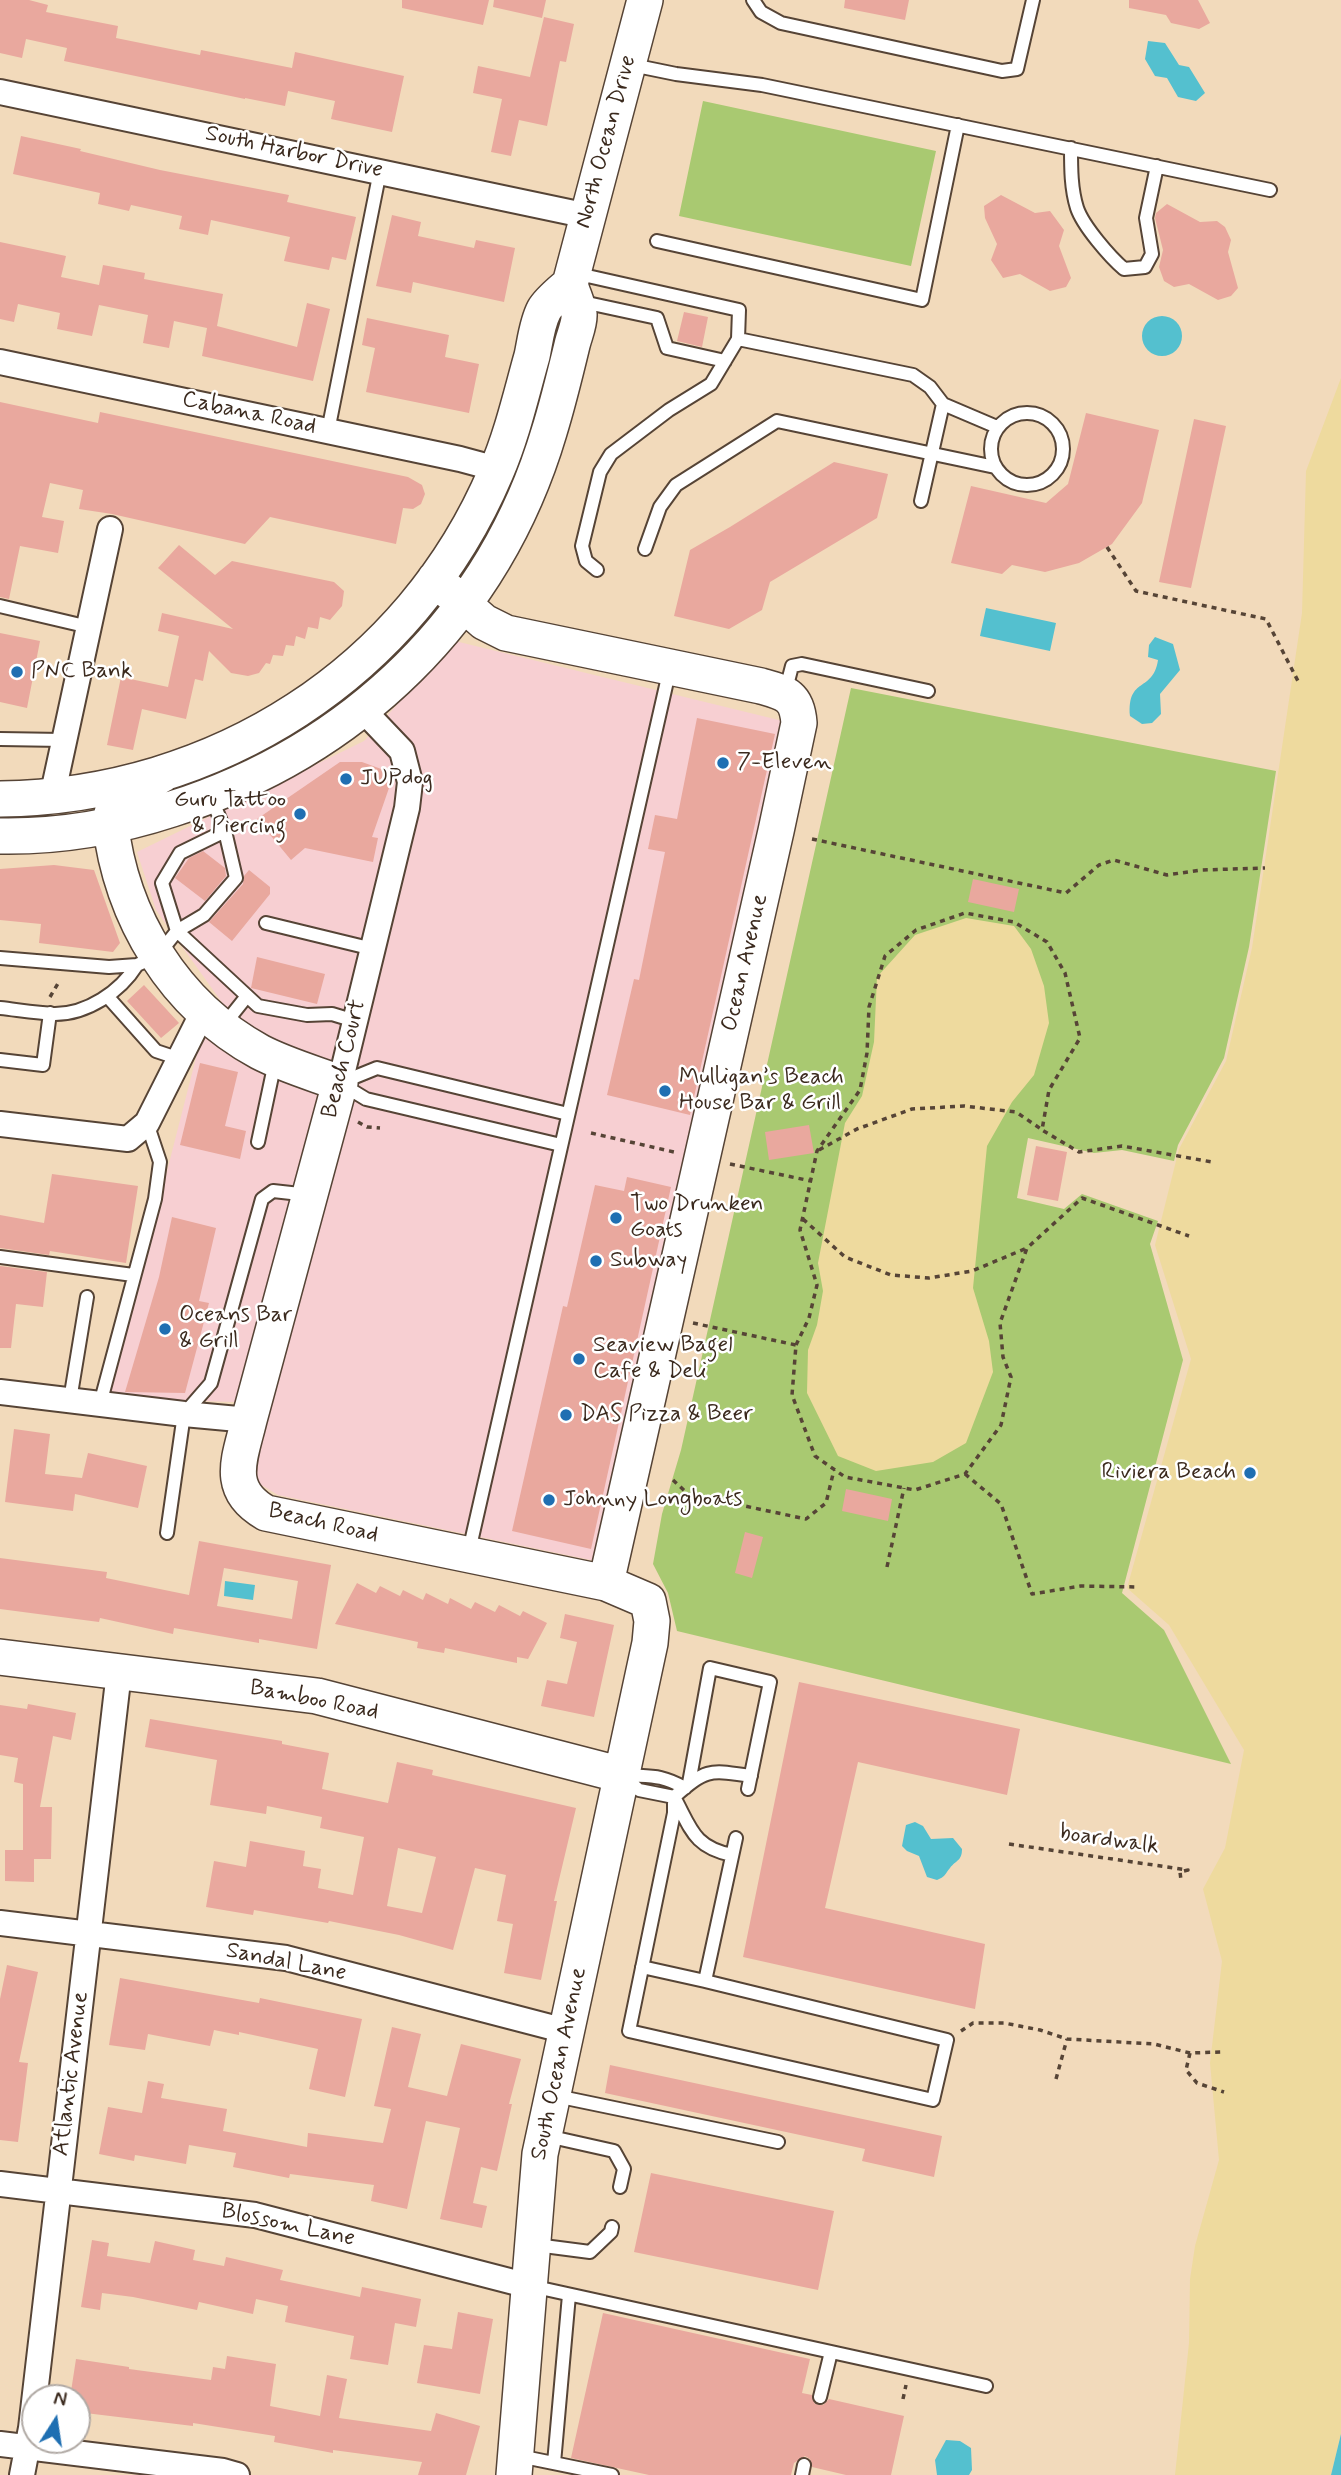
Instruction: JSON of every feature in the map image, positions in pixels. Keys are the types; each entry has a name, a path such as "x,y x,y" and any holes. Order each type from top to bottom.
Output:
{"street":[{"name":"North Ocean Drive","path":"6,836 111,826 211,797 299,754 363,710 412,666 464,604 499,549 516,516 545,446 579,315 572,285 587,216 645,0"},
{"name":"South Harbor Drive","path":"0,92 587,216"},
{"path":"0,799 52,797 125,784 202,761 260,733 312,701 349,673 403,619 435,579 471,524 498,469 513,425 544,309 572,285"},
{"name":"Cabana Road","path":"0,362 498,469"},
{"path":"6,836 42,817 52,797 110,528"},
{"path":"435,579 484,622 506,633 785,693"},
{"name":"Ocean Avenue","path":"606,1583 799,723 794,701 785,693"},
{"name":"Beach Court","path":"248,1420 340,1083 407,808 410,782 402,751 363,710"},
{"path":"163,774 119,801 112,813 111,826 130,902 144,936 186,996 213,1020 261,1053 340,1083"},
{"path":"0,1124 128,1139 147,1123 180,1059 213,1020"},
{"path":"0,1392 248,1420"},
{"name":"Beach Road","path":"248,1420 237,1477 246,1498 265,1514 606,1583"},
{"name":"South Ocean Avenue","path":"515,2465 540,2154 647,1659 652,1621 648,1601 606,1583"},
{"name":"Bamboo Road","path":"0,1657 317,1696 621,1775"},
{"name":"Atlantic Avenue","path":"35,2384 119,1672"},
{"name":"Sandal Lane","path":"0,1923 286,1958 566,2031"},
{"name":"Blossom Lane","path":"0,2184 256,2215 529,2286"},
{"path":"0,2444 21,2447"},
{"name":"Atlantic Avenue","path":"22,2475 26,2454"},
{"path":"78,2454 223,2471 237,2475"}],"lane":[{"path":"753,0 761,12 781,23 1002,71 1017,69 1033,0"},
{"path":"628,64 676,74 762,85 1270,190"},
{"path":"657,241 922,300 958,125"},
{"path":"1071,148 1072,178 1078,211 1108,255 1124,270 1145,267 1152,254 1146,218 1157,166"},
{"path":"328,431 380,171"},
{"path":"572,285 739,310 738,339 711,384 669,410 611,454 600,472 582,546 586,561 597,570"},
{"path":"572,285 657,318 667,348 725,361"},
{"path":"738,339 913,375 930,387 943,404 997,427"},
{"path":"921,501 943,404"},
{"path":"645,550 660,507 676,485 777,421 995,467 1010,481 1019,484 1040,483 1056,470 1063,451 1058,431 1044,417 1034,413 1014,415 997,427 990,447 995,467"},
{"path":"0,606 89,626"},
{"path":"785,693 792,666 802,664 928,691"},
{"path":"468,1555 670,668"},
{"path":"0,739 63,740"},
{"path":"0,1008 57,1014 86,1008 118,989 157,951 204,915 236,878 225,831 211,797"},
{"path":"157,951 162,883 180,853 225,831"},
{"path":"266,923 373,949"},
{"path":"0,958 108,967 157,951 247,996 258,1006 307,1015 331,1014 355,1021"},
{"path":"107,996 156,1051 180,1059"},
{"path":"213,1020 247,996"},
{"path":"0,1060 43,1065 45,1013"},
{"path":"258,1142 276,1059"},
{"path":"340,1083 377,1068 568,1114"},
{"path":"340,1083 366,1099 561,1145"},
{"path":"100,1404 155,1199 160,1162 147,1123"},
{"path":"167,1533 184,1414 211,1383 262,1199 273,1191 310,1195"},
{"path":"0,1257 133,1275"},
{"path":"70,1400 87,1297"},
{"path":"642,1967 947,2040 933,2099 629,2031 642,1967 674,1813 674,1797 696,1777 717,1771 750,1783 770,1682 710,1668 687,1785"},
{"path":"621,1775 653,1775 687,1785"},
{"path":"621,1775 639,1790 674,1797"},
{"path":"674,1797 696,1838 714,1851 732,1855"},
{"path":"705,1981 736,1838"},
{"path":"552,2095 778,2143"},
{"path":"544,2136 614,2151 624,2169 620,2187"},
{"path":"533,2245 590,2252 611,2232 612,2227"},
{"path":"529,2286 986,2386"},
{"path":"554,2463 569,2295"},
{"path":"820,2397 831,2352"},
{"path":"515,2465 554,2463 612,2475"}],"path":[{"path":"1107,547 1136,591 1266,619 1300,682"},
{"path":"812,839 1066,892 1099,865 1114,860 1167,875 1200,870 1265,868"},
{"path":"1027,1248 1000,1323 1003,1357 1011,1377 1001,1425 965,1474 915,1490 845,1476 815,1456 792,1395 796,1345 809,1318 817,1285 800,1230 802,1219 817,1151 860,1090 867,1053 869,1007 885,956 916,930 965,913 1014,922 1047,942 1065,973 1080,1038 1049,1090 1042,1130"},
{"path":"45,1013 69,964"},
{"path":"817,1151 857,1129 912,1109 964,1105 1016,1112 1079,1152 1122,1146 1212,1162"},
{"path":"351,1117 367,1127 380,1128"},
{"path":"802,1219 845,1256 891,1275 929,1278 972,1270 1027,1248 1083,1198 1189,1236"},
{"path":"684,1321 796,1345"},
{"path":"673,1480 688,1494 806,1519 826,1503 834,1469"},
{"path":"965,1474 1001,1504 1032,1594 1081,1586 1138,1587"},
{"path":"887,1567 904,1488"},
{"name":"boardwalk","path":"1009,1844 1188,1870 1180,1872 1181,1880"},
{"path":"947,2040 973,2022 1040,2030 1067,2039 1154,2044 1190,2053 1221,2052"},
{"path":"1056,2080 1067,2039"},
{"path":"1190,2053 1186,2070 1197,2083 1224,2092"}],"shaded area":[{"path":"455,641 787,722 600,1562 278,1495 258,1483 253,1455 264,1403 109,1398 199,1046 223,1004 156,910 137,852 364,741"}],"green space":[{"path":"703,101 936,151 911,266 679,216"},
{"path":"851,688 1276,771 1249,947 1224,1058 1178,1145 1174,1161 1122,1150 1094,1153 1028,1138 1017,1198 1064,1209 1082,1194 1158,1221 1150,1244 1183,1360 1122,1593 1164,1630 1231,1764 677,1631 668,1593 653,1564 662,1514 681,1450"}],"sand":[{"name":"Riviera Beach","path":"1341,378 1341,2434 1331,2475 1175,2475 1189,2343 1190,2279 1195,2246 1219,2160 1210,2063 1222,1961 1203,1889 1225,1848 1244,1750 1169,1625 1127,1588 1191,1359 1155,1245 1179,1149 1226,1061 1252,948 1302,613 1306,471"},
{"path":"966,918 1014,926 1031,949 1044,986 1049,1023 1034,1075 1012,1102 987,1146 973,1288 989,1341 993,1372 966,1443 933,1462 876,1471 838,1456 807,1393 808,1350 817,1325 823,1291 818,1263 845,1123 862,1096 874,1042 877,977 915,935"}],"water":[{"path":"1148,41 1165,43 1179,65 1189,67 1205,93 1196,101 1178,97 1167,78 1155,76 1145,59"},
{"path":"1162,316 1176,322 1182,336 1176,350 1162,356 1148,350 1142,336 1148,322"},
{"path":"986,608 1056,623 1050,651 980,636"},
{"path":"1155,637 1173,644 1180,670 1160,694 1161,714 1152,723 1142,724 1130,716 1130,703 1136,689 1151,677 1155,670 1158,660 1148,657 1149,645"},
{"path":"225,1581 255,1585 253,1600 224,1596"},
{"path":"915,1822 923,1826 931,1839 953,1838 962,1849 960,1858 937,1880 927,1877 919,1856 902,1846 906,1825"},
{"path":"1341,2434 1341,2475 1331,2475"},
{"path":"946,2440 960,2441 971,2448 972,2470 969,2475 937,2475 935,2460"}],"building":[{"path":"0,0 29,0 48,5 46,12 118,26 116,38 200,55 201,50 292,68 295,52 404,76 392,132 331,119 335,101 288,91 285,106 245,99 64,61 67,48 26,39 22,58 0,53"},
{"path":"402,0 489,0 483,25 402,8"},
{"path":"494,0 546,0 542,18 493,7"},
{"path":"845,0 909,0 905,20 844,8"},
{"path":"1129,0 1198,0 1210,23 1199,29 1171,23 1166,15 1129,8"},
{"path":"544,17 574,24 566,62 560,61 547,126 519,120 511,156 491,152 502,99 473,93 478,66 530,77"},
{"path":"21,136 160,170 289,195 287,202 356,217 346,260 332,257 329,270 284,261 290,237 211,220 208,235 179,229 182,216 131,205 129,211 98,204 100,193 13,174"},
{"path":"1001,195 1035,213 1050,211 1064,230 1059,246 1071,278 1066,287 1050,291 1020,274 1003,278 991,260 997,244 985,218 984,206"},
{"path":"1167,204 1200,222 1217,221 1225,227 1231,240 1228,252 1238,288 1231,296 1218,300 1189,284 1174,287 1164,281 1159,267 1163,250 1155,218 1156,213"},
{"path":"392,215 421,222 418,236 474,248 476,240 515,248 504,302 413,282 411,293 376,286"},
{"path":"0,242 66,256 61,277 99,285 103,265 145,273 144,279 223,294 217,326 297,347 307,303 330,309 313,381 202,356 207,328 174,321 169,348 143,343 148,315 99,305 92,336 57,329 60,313 18,304 14,322 0,319"},
{"path":"684,312 708,317 702,347 677,341"},
{"path":"367,318 449,335 445,357 479,364 469,413 366,392 375,348 362,345"},
{"path":"0,402 98,423 100,412 408,477 422,485 425,494 421,504 413,509 403,508 396,544 270,517 245,544 79,509 83,490 50,483 42,517 64,521 58,553 20,546 9,599 0,597"},
{"path":"1086,413 1159,430 1142,503 1112,544 1079,563 1045,572 1012,565 1002,574 951,563 971,486 1046,503 1068,484"},
{"path":"1194,419 1226,426 1191,588 1159,582"},
{"path":"834,462 888,474 877,518 770,582 762,610 729,629 674,616 690,550"},
{"path":"179,545 215,575 232,561 334,582 344,591 342,606 330,620 320,617 318,629 308,627 305,639 296,636 294,646 286,645 283,656 273,655 270,664 266,663 259,673 248,676 231,673 209,651 203,681 195,679 186,719 142,709 133,750 107,745 121,677 168,687 179,636 158,631 162,613 233,629 158,568"},
{"name":"PNC Bank","path":"0,633 40,641 27,708 0,702"},
{"path":"697,718 775,734 690,1115 607,1095 634,979 639,980 665,852 648,849 655,815 677,819"},
{"path":"340,762 362,762 384,770 389,788 372,837 378,838 373,862 305,848 291,860 257,819"},
{"path":"203,851 225,868 226,876 205,901 175,878 189,858"},
{"path":"54,865 94,870 120,943 113,952 39,943 41,924 0,920 0,869"},
{"path":"249,870 270,887 270,894 232,941 209,922 243,884 244,876"},
{"path":"973,879 1019,889 1014,912 968,902"},
{"path":"257,957 325,974 317,1004 251,988"},
{"path":"144,985 179,1023 161,1038 127,1001"},
{"path":"200,1063 238,1072 225,1126 246,1131 240,1159 180,1145"},
{"path":"809,1125 814,1153 769,1160 765,1132"},
{"path":"1036,1146 1067,1152 1058,1201 1027,1195"},
{"path":"52,1174 138,1186 126,1263 50,1251 49,1255 0,1248 0,1215 44,1223"},
{"path":"627,1177 671,1187 591,1549 512,1531 563,1306 567,1307 595,1185 624,1191"},
{"path":"172,1217 216,1228 199,1301 209,1303 185,1393 125,1392 159,1277"},
{"path":"0,1266 47,1272 43,1307 16,1304 11,1348 0,1348"},
{"path":"14,1429 50,1434 45,1474 82,1478 88,1453 147,1466 138,1508 75,1494 73,1511 5,1502"},
{"path":"846,1489 892,1499 888,1521 842,1511"},
{"path":"745,1532 763,1537 752,1578 735,1573"},
{"path":"199,1541 331,1565 317,1649 259,1639 259,1643 174,1628 173,1634 100,1618 99,1622 0,1609 0,1558 107,1572 106,1578 189,1595","holes":["224,1568 298,1581 292,1619 217,1606"]},
{"path":"357,1583 376,1593 380,1586 400,1596 403,1590 423,1600 426,1593 448,1604 450,1598 471,1609 475,1602 495,1612 499,1605 520,1616 523,1611 547,1623 528,1659 517,1657 517,1663 445,1648 444,1653 417,1648 418,1642 335,1624"},
{"path":"565,1614 614,1625 594,1717 541,1706 547,1680 567,1684 577,1642 560,1638"},
{"path":"799,1682 1020,1729 1007,1795 858,1762 825,1908 985,1944 975,2009 743,1957"},
{"path":"28,1704 76,1713 71,1740 53,1736 40,1807 52,1807 51,1859 34,1859 34,1882 5,1881 5,1850 23,1850 23,1784 14,1782 18,1758 0,1755 0,1705 27,1709"},
{"path":"150,1719 282,1741 282,1744 329,1753 322,1789 388,1803 397,1762 433,1770 432,1775 576,1808 554,1901 557,1901 541,1980 504,1973 513,1924 497,1921 506,1875 475,1868 453,1950 399,1935 329,1921 328,1923 254,1910 253,1915 206,1907 214,1861 246,1867 250,1841 305,1851 303,1866 321,1869 318,1888 353,1895 364,1837 320,1828 322,1817 267,1806 266,1814 210,1805 217,1760 145,1747","holes":["398,1848 436,1857 422,1913 387,1906"]},
{"path":"7,1965 38,1972 19,2062 28,2063 18,2142 0,2140 0,1999"},
{"path":"120,1978 259,2003 260,1998 362,2019 345,2097 309,2089 318,2049 239,2032 239,2035 214,2030 210,2046 148,2034 145,2050 109,2045"},
{"path":"392,2027 421,2034 408,2087 447,2096 461,2044 521,2059 509,2104 512,2104 497,2171 481,2167 473,2203 487,2206 482,2228 440,2219 460,2128 426,2121 407,2209 371,2201 374,2185 290,2174 289,2178 233,2167 236,2153 189,2145 186,2164 135,2155 134,2161 99,2154 108,2107 142,2113 148,2081 164,2084 161,2098 227,2109 223,2131 307,2147 308,2133 383,2143 391,2109 374,2106"},
{"path":"610,2065 942,2136 934,2177 862,2161 865,2149 605,2093"},
{"path":"651,2173 834,2211 818,2290 634,2252"},
{"path":"92,2240 109,2243 107,2256 150,2263 155,2241 195,2250 193,2260 224,2266 226,2257 283,2270 280,2280 360,2297 362,2287 421,2299 416,2327 395,2323 388,2365 350,2359 354,2336 285,2322 288,2306 256,2299 253,2314 199,2302 197,2310 102,2293 100,2310 81,2307"},
{"path":"458,2312 493,2319 480,2394 417,2383 424,2345 452,2349"},
{"path":"603,2313 810,2359 802,2393 812,2395 815,2404 823,2405 829,2399 904,2416 891,2475 846,2475 812,2467 810,2459 805,2456 794,2463 791,2475 649,2475 571,2458"},
{"path":"227,2356 276,2364 270,2406 320,2416 327,2375 347,2379 339,2418 431,2431 436,2413 480,2426 466,2475 418,2475 422,2462 333,2450 333,2453 274,2442 275,2436 193,2423 193,2426 91,2414 91,2384 72,2384 76,2359 211,2380 213,2367 225,2369"}],"place":[{"name":"PNC Bank","path":"17,672"},
{"name":"7-Eleven","path":"723,763"},
{"name":"JUPdog","path":"346,779"},
{"name":"Guru Tattoo & Piercing","path":"300,814"},
{"name":"Mulligan’s Beach House Bar & Grill","path":"665,1091"},
{"name":"Two Drunken Goats","path":"616,1218"},
{"name":"Subway","path":"596,1261"},
{"name":"Oceans Bar & Grill","path":"165,1329"},
{"name":"Seaview Bagel Cafe & Deli","path":"579,1359"},
{"name":"DAS Pizza & Beer","path":"566,1415"},
{"name":"Riviera Beach","path":"1250,1473"},
{"name":"Johnny Longboats","path":"549,1500"}]}
